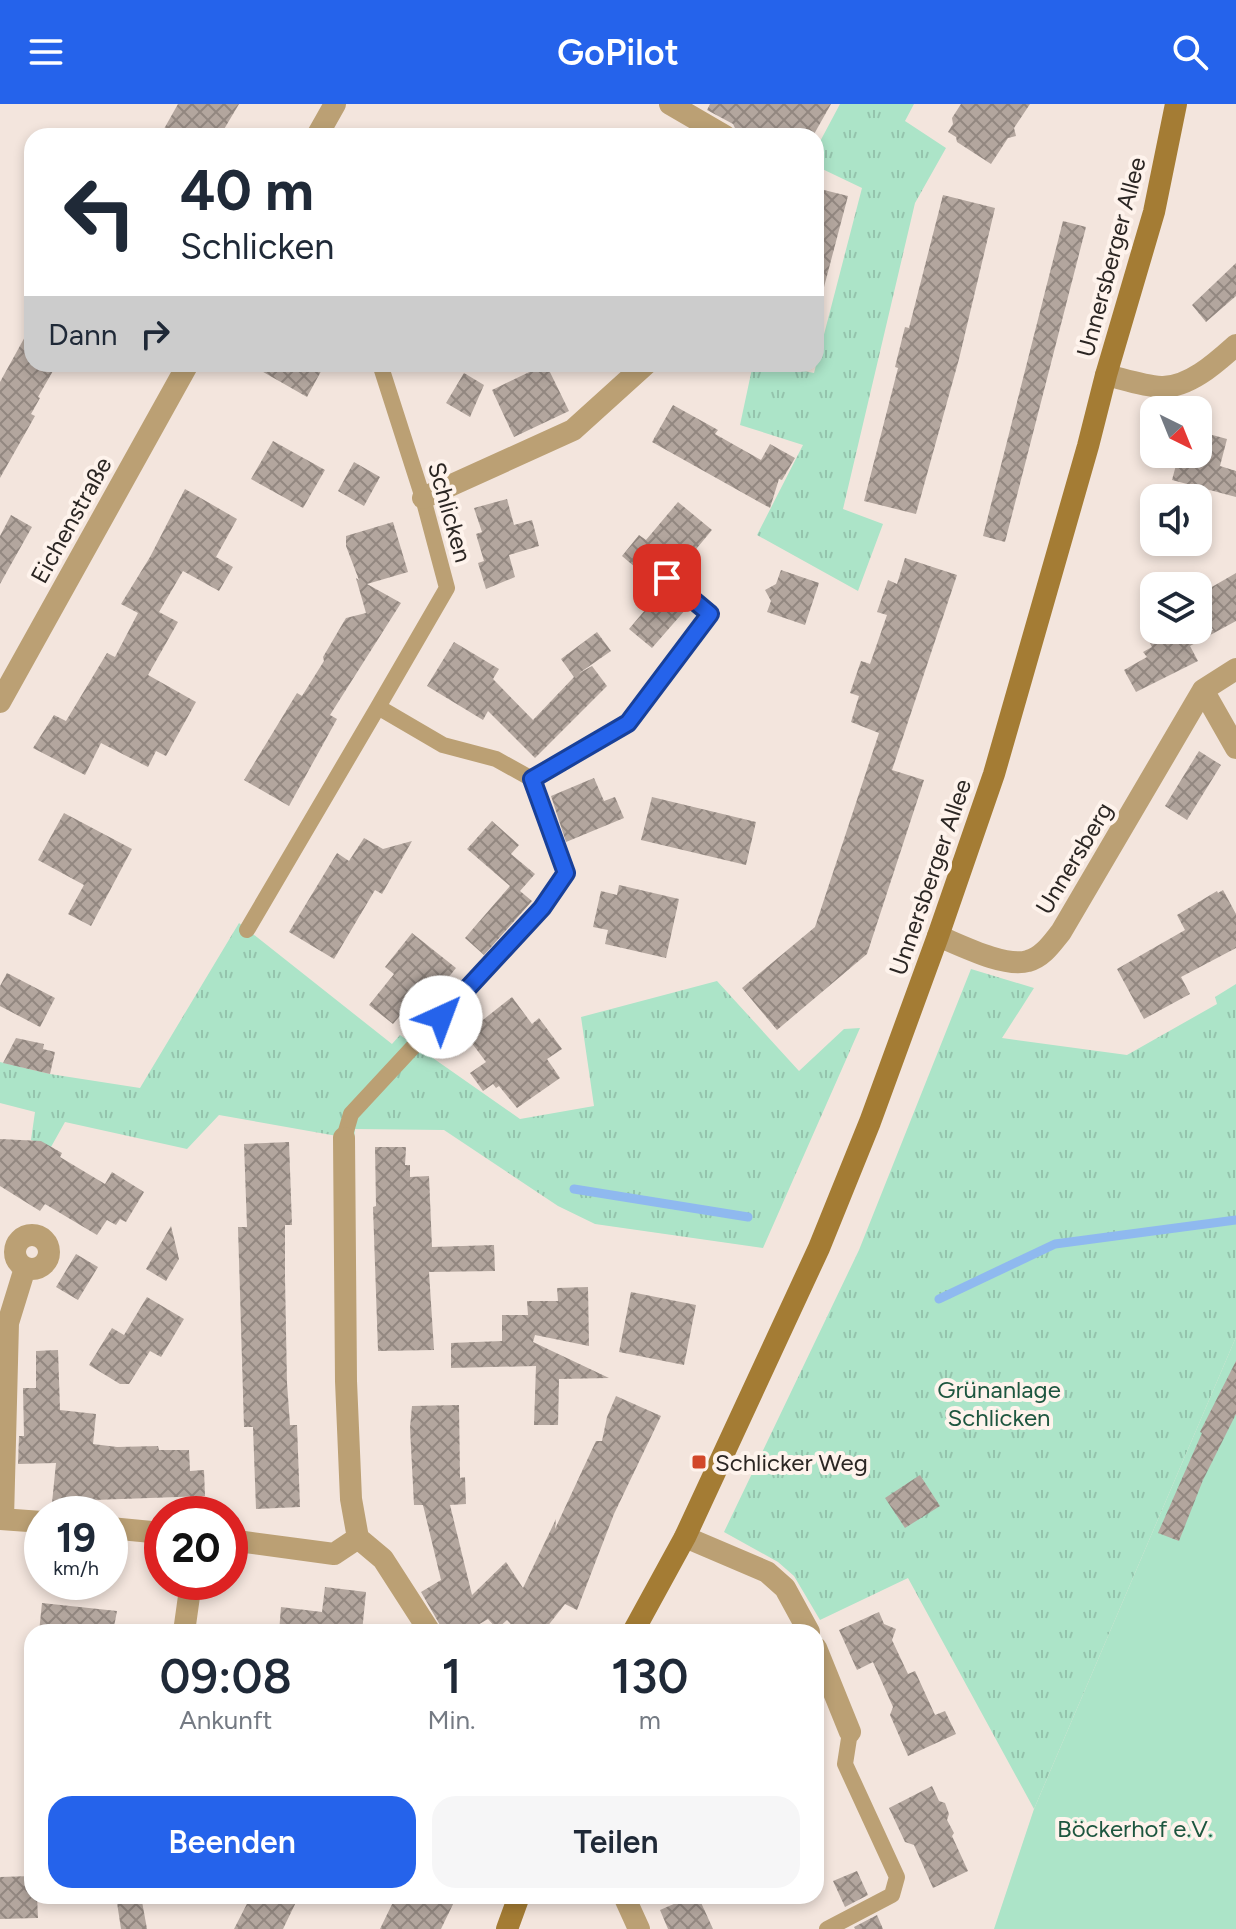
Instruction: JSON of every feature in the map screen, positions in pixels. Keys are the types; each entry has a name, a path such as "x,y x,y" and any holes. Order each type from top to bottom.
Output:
{"main road":[{"name":"Unnersberger Allee","path":"637,1624 685,1537 819,1248 870,1122 938,936 994,774 1154,212 1176,104"},
{"path":"507,1929 516,1904"}],"street":[{"path":"322,128 335,104"},
{"path":"670,104 711,128"},
{"path":"1106,375 1161,387 1173,386 1212,365 1236,345"},
{"name":"Eichenstraße","path":"0,702 184,372"},
{"path":"423,498 573,430 637,372"},
{"name":"Unnersberg","path":"938,936 994,958 1018,962 1032,960 1042,954 1061,932 1203,690 1236,669"},
{"path":"1203,690 1236,748"},
{"path":"344,1138 346,1381 351,1499 358,1538 389,1567 425,1624"},
{"path":"24,1521 2,1519 8,1323 25,1268"},
{"path":"685,1537 767,1572 785,1588 805,1624"},
{"path":"248,1542 334,1554 358,1538"},
{"path":"185,1624 188,1600"},
{"path":"824,1668 850,1732"},
{"path":"628,1904 639,1929"}],"lane":[{"name":"Schlicken","path":"247,930 447,588 423,498 383,372"},
{"path":"532,779 628,723 710,614 667,578"},
{"path":"344,1138 351,1114 542,908 566,873 532,779 496,759 443,745 378,707"},
{"path":"827,1929 892,1895 897,1877 845,1764 850,1732"}],"green space":[{"path":"840,104 914,104 905,121 946,148 915,203 843,509 883,524 858,591 757,535 803,445 740,425 751,372 824,372 824,334 862,188 824,170 824,134"},
{"path":"239,923 392,1044 400,1035 520,1119 594,1106 581,1017 717,981 799,1071 844,1029 860,1028 763,1248 595,1224 558,1206 444,1130 355,1129 354,1139 219,1115 187,1149 65,1122 51,1147 31,1140 35,1112 0,1103 0,1062 50,1074 140,1088"},
{"name":"Grünanlage Schlicken","path":"971,969 1034,988 1002,1038 1127,1055 1217,1004 1215,997 1236,984 1236,1337 1034,1809 908,1578 820,1620 794,1576 778,1562 724,1532 859,1250"},
{"name":"Böckerhof e.V.","path":"1236,1337 1236,1929 994,1929 1034,1809"}],"building":[{"path":"178,104 239,104 225,128 164,128"},
{"path":"710,104 831,104 818,128 735,128 707,110"},
{"path":"961,104 1030,104 1014,128 1016,136 1008,138 991,164 957,142 956,137 948,132"},
{"path":"824,190 848,196 824,287"},
{"path":"943,195 995,208 959,359 916,514 864,501 898,368 895,367 905,327 909,328"},
{"path":"1063,221 1086,227 1005,542 983,536"},
{"path":"1236,263 1236,296 1206,322 1192,305"},
{"path":"24,338 24,372 52,372 31,414 35,416 0,478 0,382"},
{"path":"263,372 321,372 307,397"},
{"path":"529,372 550,372 569,411 514,437 492,390"},
{"path":"464,373 484,385 470,417 446,403"},
{"path":"673,405 718,430 715,434 761,460 770,444 795,458 782,480 779,479 770,508 652,442"},
{"path":"1212,435 1227,439 1220,466 1236,471 1236,497 1212,491 1212,484 1187,484 1172,480 1175,468 1212,468"},
{"path":"273,441 325,470 303,508 251,479"},
{"path":"354,462 380,477 364,506 338,491"},
{"path":"185,489 237,519 216,557 233,567 219,591 183,571 159,612 178,622 148,675 196,702 166,756 156,751 148,767 101,743 85,775 33,748 54,715 66,721 107,653 115,657 138,613 121,604 150,557"},
{"path":"507,499 514,525 532,520 539,546 509,555 515,577 486,589 478,563 484,561 476,534 482,532 474,508"},
{"path":"678,502 712,530 677,572 668,567 658,572 656,581 662,590 622,556 639,535 646,540"},
{"path":"11,515 32,527 0,584 0,536"},
{"path":"393,522 408,572 367,584 401,603 330,715 337,719 289,806 244,780 297,693 302,696 346,618 366,613 356,578 359,580 346,546 346,536"},
{"path":"905,558 957,575 892,770 924,780 867,954 777,1030 742,988 815,927 879,733 851,722 859,696 850,693 861,661 870,664 887,615 877,612 888,580 897,584"},
{"path":"781,570 819,583 805,625 767,612 771,601 765,590 776,584"},
{"path":"1236,573 1236,621 1212,634 1213,630 1212,587"},
{"path":"662,590 686,609 652,648 629,629"},
{"path":"597,632 611,651 578,674 592,666 607,686 535,758 488,711 483,720 427,686 454,642 499,669 493,679 533,720 574,677 561,659"},
{"path":"1150,644 1194,644 1190,646 1198,661 1136,692 1124,670 1147,657 1143,652 1152,647"},
{"path":"1199,751 1221,765 1187,820 1165,806"},
{"path":"594,778 604,801 615,797 624,818 566,842 551,796"},
{"path":"652,797 756,822 746,865 641,840"},
{"path":"64,813 132,849 91,926 68,914 84,885 38,860"},
{"path":"492,821 519,845 511,854 535,874 520,891 532,901 484,955 465,938 510,886 467,849"},
{"path":"364,838 383,849 412,841 382,894 375,890 334,959 289,932 337,853 349,861"},
{"path":"619,885 679,899 666,958 605,944 608,930 593,927 601,891 617,895"},
{"path":"1223,890 1236,914 1236,948 1181,977 1190,994 1144,1019 1117,969 1185,930 1177,915"},
{"path":"412,933 456,968 428,1003 418,994 393,1024 369,1005 394,974 385,967"},
{"path":"7,973 55,998 40,1027 0,1006 0,986"},
{"path":"512,997 532,1024 539,1018 562,1049 547,1059 560,1078 517,1108 499,1086 496,1088 493,1084 483,1091 470,1073 486,1062 465,1034"},
{"path":"16,1038 44,1044 43,1049 55,1052 50,1074 3,1063"},
{"path":"0,1139 41,1141 62,1153 60,1157 105,1184 112,1172 144,1192 126,1222 120,1219 116,1225 107,1220 97,1235 45,1204 40,1211 0,1186"},
{"path":"289,1142 292,1225 285,1225 287,1383 290,1425 297,1425 300,1507 256,1509 253,1427 244,1427 238,1227 247,1227 244,1144"},
{"path":"375,1147 406,1147 405,1165 410,1165 410,1177 429,1176 432,1247 494,1245 495,1271 429,1272 434,1350 378,1351 373,1207 376,1206"},
{"path":"171,1226 179,1259 166,1281 146,1269"},
{"path":"76,1254 98,1267 78,1300 56,1287"},
{"path":"588,1287 589,1346 535,1335 533,1342 609,1378 559,1379 558,1425 534,1425 536,1366 451,1368 451,1343 502,1341 502,1315 528,1315 527,1301 558,1301 557,1288"},
{"path":"631,1292 696,1305 684,1365 619,1352"},
{"path":"147,1297 184,1319 161,1357 150,1351 129,1384 120,1384 89,1365 112,1328 124,1335"},
{"path":"58,1350 60,1410 96,1414 93,1444 189,1450 190,1471 204,1470 205,1496 128,1499 128,1496 53,1496 56,1463 18,1464 19,1436 24,1436 23,1388 36,1388 36,1351"},
{"path":"1236,1361 1236,1414 1203,1480 1179,1541 1158,1533 1200,1432"},
{"path":"616,1396 661,1416 614,1514 577,1610 565,1604 549,1624 511,1624 507,1620 503,1624 492,1624 488,1619 480,1624 439,1624 421,1592 441,1580 423,1505 414,1505 410,1428 412,1406 459,1405 460,1478 465,1477 466,1504 450,1505 472,1595 506,1562 523,1588 556,1519 555,1529 596,1441 602,1441"},
{"path":"920,1475 940,1506 905,1528 885,1498"},
{"path":"325,1587 366,1592 363,1624 280,1624 281,1607 322,1612"},
{"path":"42,1603 117,1611 115,1624 40,1624"},
{"path":"879,1612 884,1624 896,1629 892,1640 908,1674 915,1671 935,1715 945,1711 956,1734 908,1756 890,1715 893,1707 873,1662 857,1670 839,1630"},
{"path":"932,1786 939,1801 945,1803 949,1814 947,1820 954,1833 952,1836 968,1871 933,1888 914,1845 905,1842 889,1808"},
{"path":"857,1871 868,1895 845,1907 833,1881"},
{"path":"24,1876 24,1904 37,1904 38,1918 0,1919 0,1877"},
{"path":"117,1904 142,1904 147,1929 121,1929"},
{"path":"247,1904 295,1904 283,1929 234,1929"},
{"path":"392,1904 453,1904 441,1929 380,1929"},
{"path":"674,1904 702,1904 713,1929 668,1929 660,1910"},
{"path":"877,1915 883,1929 855,1929 854,1927"}],"waterway":[{"path":"574,1189 748,1217"},
{"path":"939,1299 1055,1244 1236,1220"}],"place":[{"name":"Schlicker Weg","path":"699,1462"}],"route":[{"path":"441,1017 542,908 566,873 532,779 628,723 710,614 667,578"}]}
